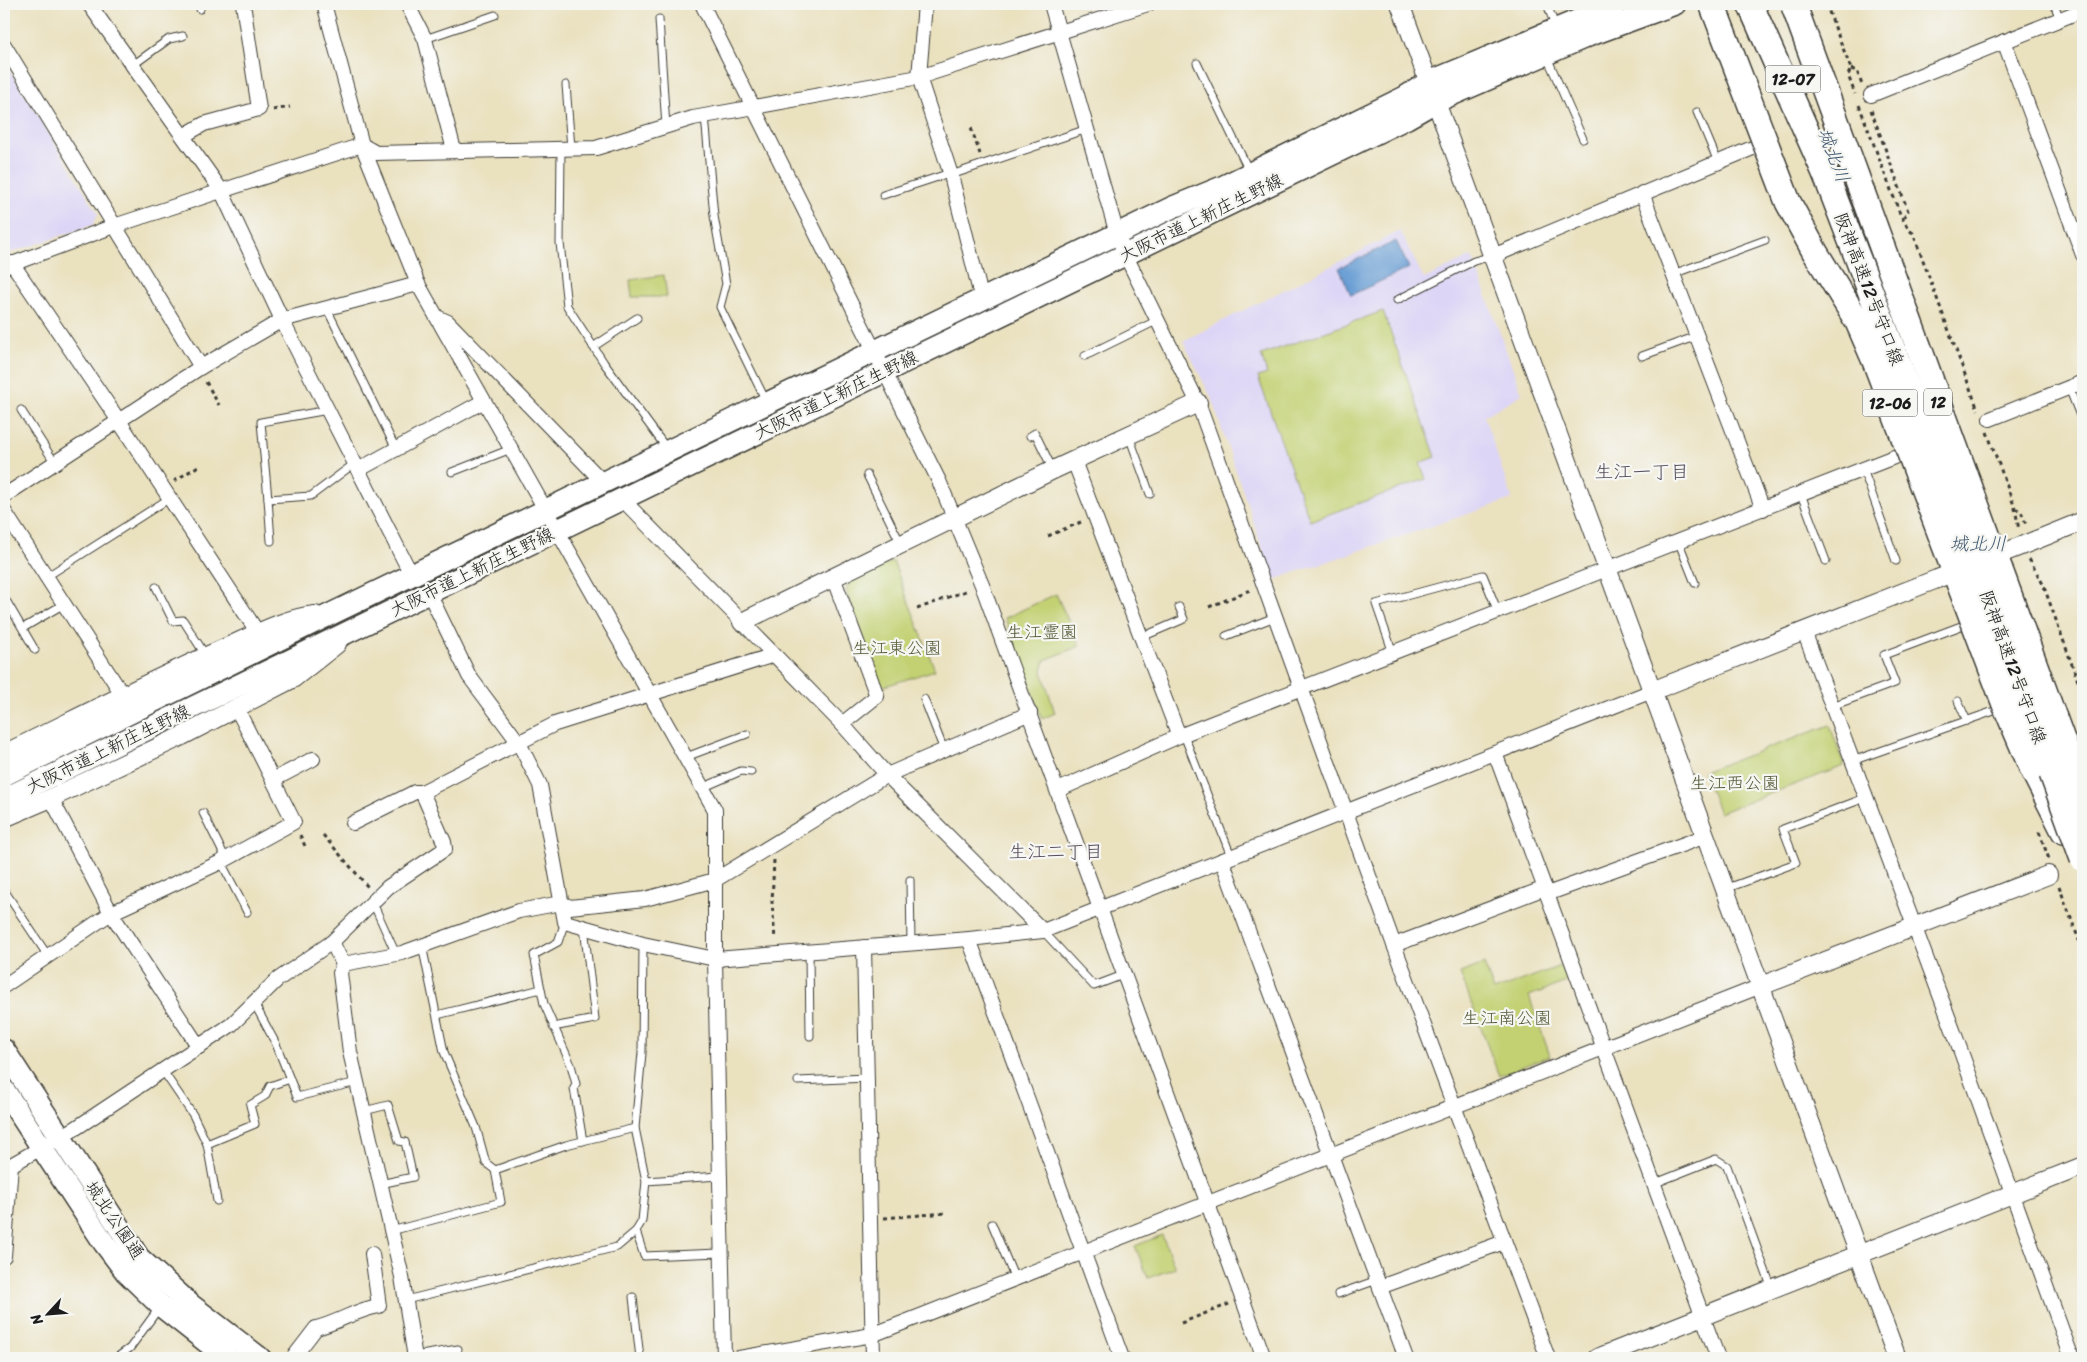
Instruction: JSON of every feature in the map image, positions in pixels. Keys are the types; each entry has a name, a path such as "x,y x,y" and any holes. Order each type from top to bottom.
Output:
{"highway":[{"name":"12-06","path":"1712,4 1788,202 1814,252 1858,322 1875,361 2006,707 2032,768 2083,869"},
{"name":"阪神高速12号守口線","path":"1750,4 1819,155 1990,603 2083,859"},
{"name":"12-07","path":"1767,4 1819,155"},
{"name":"阪神高速12号守口線","path":"1794,5 2083,797"}],"main road":[{"name":"大阪市道上新庄生野線","path":"6,811 263,674 1412,116 1432,92 1556,29 1617,4"},
{"name":"大阪市道上新庄生野線","path":"4,775 256,643 333,613 412,576 1404,97 1432,92 1546,54 1675,4"},
{"name":"城北公園通","path":"4,1050 51,1143 115,1259 137,1285 227,1358"},
{"name":"城北公園通","path":"4,1090 51,1143 139,1258 185,1300 260,1358"}],"street":[{"path":"89,4 221,190 282,320 412,576"},
{"path":"183,136 204,124 259,109 243,4"},
{"path":"324,4 362,145 418,284 715,810 715,960 720,1253 724,1358"},
{"path":"407,4 426,39 454,150"},
{"path":"702,4 939,482 982,585 1264,1358"},
{"path":"925,4 919,77 950,174 982,300"},
{"path":"1051,4 1117,234 1198,403 1394,944 1548,1358"},
{"path":"4,754 206,656 256,643 166,493 119,421 8,265 114,226 362,145 376,152 596,148 705,116 919,77 1148,4"},
{"path":"1400,4 1897,1358"},
{"path":"1871,100 2004,41 2083,10"},
{"path":"2004,41 2083,255"},
{"path":"4,45 200,368"},
{"path":"1493,256 1755,147"},
{"path":"1642,193 1764,509"},
{"path":"4,496 200,368 282,320 418,284"},
{"path":"438,318 448,322 604,483"},
{"path":"1985,420 2083,382"},
{"path":"357,467 396,449 484,401"},
{"path":"742,622 1053,470 1198,403"},
{"path":"1058,790 1181,736 1679,543 1894,457"},
{"path":"1074,460 1181,736"},
{"path":"622,499 842,724 887,775 1043,931"},
{"path":"4,512 124,696"},
{"path":"429,593 469,676 519,742 540,785 565,922 643,944 715,960 1043,931 1937,579 2032,534 2083,522"},
{"path":"833,577 878,696 842,724"},
{"path":"6,811 51,798 182,736 294,678 357,628"},
{"path":"1804,631 2072,1358"},
{"path":"353,823 415,792 422,792 555,724 774,655"},
{"path":"4,986 111,914 223,860 294,822 236,707"},
{"path":"342,964 396,954 518,911 561,903 570,907 645,899 714,880 887,775 1030,713"},
{"path":"1495,753 1718,1358"},
{"path":"273,780 313,759"},
{"path":"4,1256 11,1165 51,1143 231,1026 277,980 332,942 388,887 445,849 444,842 422,792"},
{"path":"51,798 111,914 199,1047"},
{"path":"1394,944 1706,836"},
{"path":"1227,858 1331,1155 1406,1358"},
{"path":"739,1358 872,1335 2048,875"},
{"path":"969,939 1122,1358"},
{"path":"332,942 342,964 340,972 350,1052 406,1300 415,1357"},
{"path":"864,948 873,1358"},
{"path":"1597,1358 2083,1166"},
{"path":"1379,1284 1504,1242"},
{"path":"293,1358 316,1328 334,1324 371,1307 379,1306 372,1254"}],"lane":[{"path":"1547,4 1556,29"},
{"path":"2054,4 2060,19"},
{"path":"426,39 495,14"},
{"path":"659,19 666,127"},
{"path":"133,66 169,39 183,36"},
{"path":"1546,54 1583,139"},
{"path":"1197,63 1250,173"},
{"path":"566,85 566,148 560,243 567,306 593,347 668,452"},
{"path":"1697,112 1718,162"},
{"path":"705,116 714,216 726,284 720,307 767,404"},
{"path":"883,195 983,165 1087,129"},
{"path":"1673,274 1765,240"},
{"path":"1397,300 1474,261 1493,256"},
{"path":"327,309 396,449"},
{"path":"593,347 636,318"},
{"path":"1085,356 1158,320"},
{"path":"1642,356 1697,336"},
{"path":"2069,388 2083,423"},
{"path":"21,410 55,463"},
{"path":"271,541 261,422 328,410"},
{"path":"1030,436 1035,434 1053,470"},
{"path":"1128,434 1150,494"},
{"path":"452,472 511,449"},
{"path":"268,499 311,496 357,467"},
{"path":"1863,469 1896,560"},
{"path":"867,475 901,544"},
{"path":"46,577 166,493"},
{"path":"1801,494 1826,561"},
{"path":"1679,543 1694,583"},
{"path":"1393,653 1376,604 1483,575 1498,612"},
{"path":"156,587 172,621 183,620 206,656"},
{"path":"7,602 35,650"},
{"path":"23,628 64,604"},
{"path":"1142,637 1184,620 1179,607"},
{"path":"1226,636 1275,617"},
{"path":"1832,706 1895,683 1884,655 1961,626"},
{"path":"924,699 944,750"},
{"path":"1958,701 1967,721"},
{"path":"1852,761 1994,711"},
{"path":"686,757 747,734"},
{"path":"1181,736 1227,858"},
{"path":"702,788 741,771 751,772"},
{"path":"1725,889 1796,863 1783,829 1865,798"},
{"path":"4,837 6,811"},
{"path":"203,814 247,912"},
{"path":"910,880 911,944"},
{"path":"4,890 48,957"},
{"path":"375,900 396,954"},
{"path":"565,922 558,942 534,955 544,1004 573,1074 583,1141"},
{"path":"553,1027 595,1019 584,927"},
{"path":"1043,931 1094,986 1123,975"},
{"path":"391,1231 501,1202 495,1170 486,1162 476,1127 444,1052 422,944"},
{"path":"406,1300 617,1247 636,1231 642,1220 646,1181 635,1128 642,1054 643,944"},
{"path":"810,952 810,1036"},
{"path":"437,1015 541,989"},
{"path":"254,1003 276,1044 297,1097 357,1082"},
{"path":"163,1071 193,1115 207,1144 217,1201"},
{"path":"798,1081 867,1078"},
{"path":"207,1144 255,1124 250,1105 264,1096 270,1086 290,1079"},
{"path":"364,1111 388,1105 399,1141 405,1142 413,1177 380,1184"},
{"path":"495,1170 583,1141 635,1128"},
{"path":"1653,1184 1716,1160 1727,1166 1772,1289"},
{"path":"646,1181 720,1176"},
{"path":"992,1224 1015,1279"},
{"path":"636,1231 644,1256 720,1253"},
{"path":"1338,1294 1379,1284"},
{"path":"633,1297 640,1358"},
{"path":"116,1358 130,1348 161,1306"},
{"path":"415,1357 458,1350"}],"path":[{"path":"1826,4 1851,69 1848,75 1900,214 1904,218 1909,230 1913,233 1985,420 2015,508 2019,532"},
{"path":"1851,69 1857,71"},
{"path":"1871,100 1908,211 1904,218"},
{"path":"972,128 983,165"},
{"path":"200,368 219,406"},
{"path":"166,493 200,464"},
{"path":"2015,508 2021,511 2032,534"},
{"path":"1048,536 1096,516"},
{"path":"2028,558 2043,584 2083,695"},
{"path":"1209,607 1263,584"},
{"path":"917,609 982,585"},
{"path":"323,834 375,900"},
{"path":"776,843 772,902 776,955"},
{"path":"870,1219 946,1213"},
{"path":"1181,1323 1243,1298"}],"shaded area":[{"path":"4,61 98,213 93,225 4,255"},
{"path":"1400,231 1424,279 1472,256 1522,394 1484,416 1512,499 1273,580 1211,397 1183,341"}],"green space":[{"path":"664,275 667,297 632,297 630,280"},
{"path":"1383,311 1436,457 1420,463 1426,479 1310,521 1258,377 1267,374 1261,355"},
{"name":"生江東公園","path":"893,561 935,670 882,687 846,591 849,582"},
{"name":"生江霊園","path":"1056,594 1080,646 1045,660 1042,671 1055,713 1042,719 1005,618"},
{"name":"生江西公園","path":"1830,725 1844,766 1719,813 1703,772"},
{"name":"生江南公園","path":"1484,964 1494,991 1563,965 1569,981 1529,996 1550,1056 1499,1076 1460,973"},
{"path":"1162,1235 1175,1268 1148,1278 1135,1246"}],"water":[{"path":"1396,241 1409,268 1351,295 1339,268"}],"district":[{"name":"生江一丁目","path":"1642,471"},
{"name":"生江二丁目","path":"1056,851"}],"water label":[{"name":"城北川","path":"1834,155"},
{"name":"城北川","path":"1978,543"}]}
